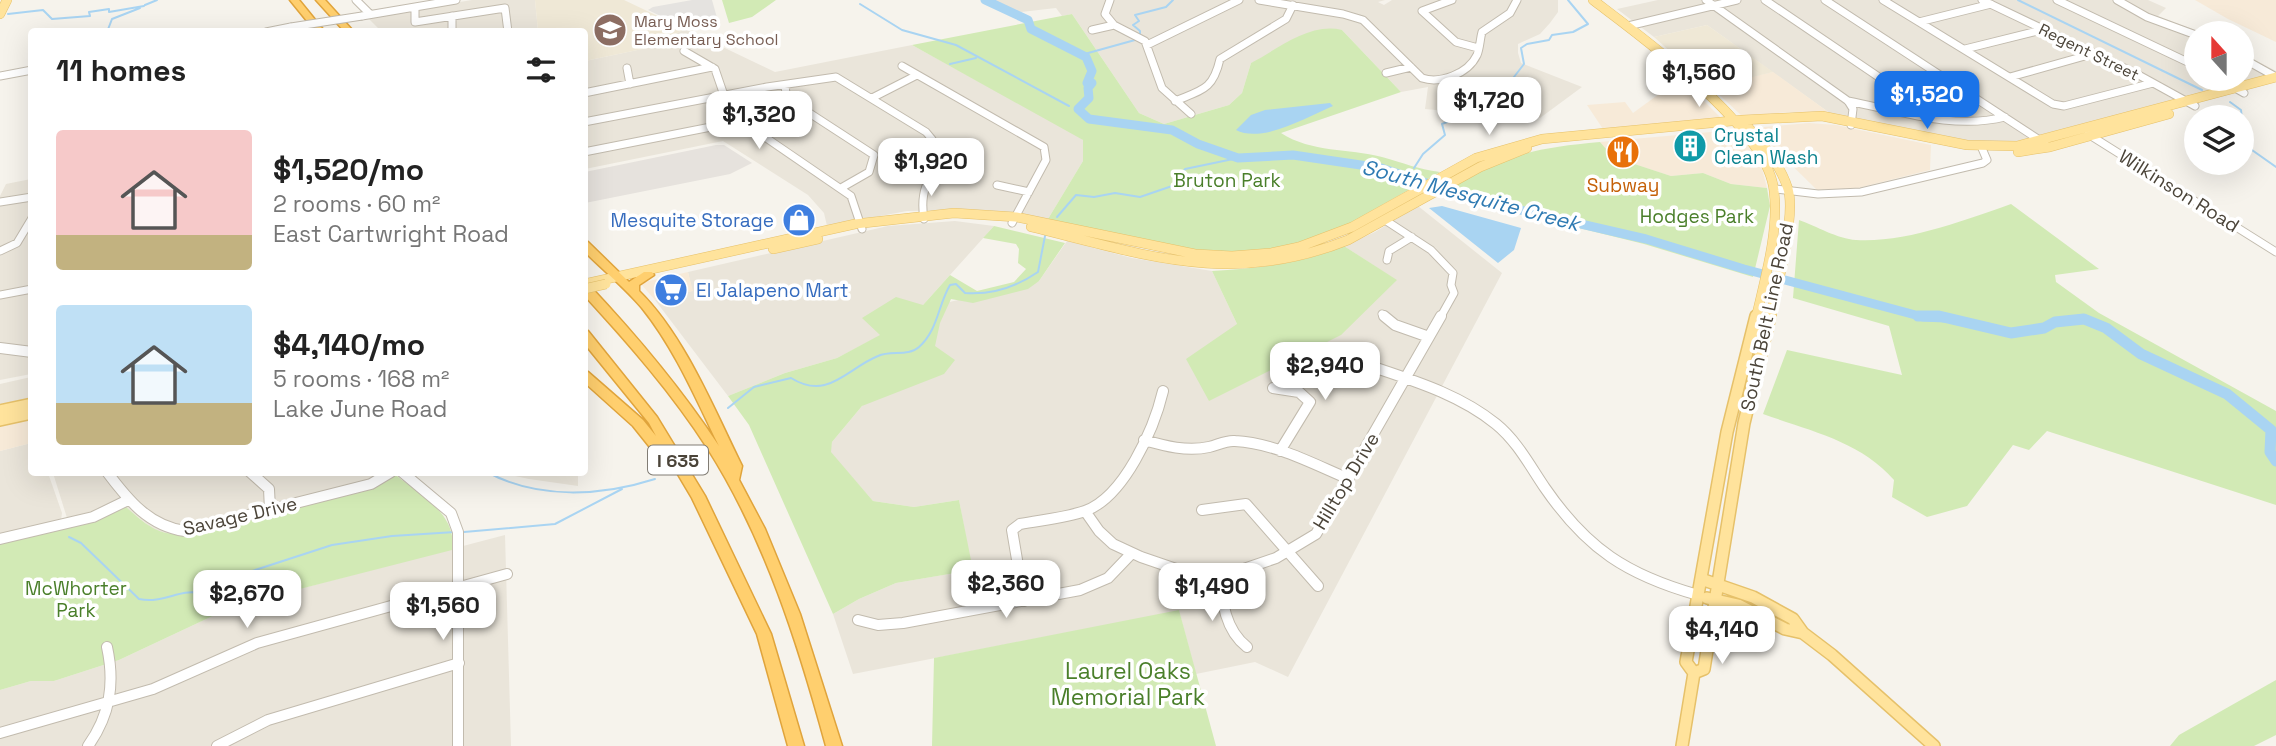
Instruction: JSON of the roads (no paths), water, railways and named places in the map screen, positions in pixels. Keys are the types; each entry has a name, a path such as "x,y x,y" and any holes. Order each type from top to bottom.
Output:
{"highway":[{"path":"293,0 318,28"},
{"path":"320,0 346,28"},
{"path":"588,248 633,291 664,330 701,394 735,466 732,481"},
{"path":"633,291 634,283 648,275"},
{"name":"I 635","path":"588,292 670,385 704,433 732,481 767,550 787,598 811,664 834,746"},
{"name":"I 635","path":"588,339 653,420 682,467 764,634 796,746"},
{"path":"588,379 651,436 677,471 720,543"}],"main road":[{"path":"0,14 7,0"},
{"name":"South Belt Line Road","path":"1593,0 1631,25 1709,89 1772,157 1789,191 1789,218 1782,258 1744,423 1704,669 1695,673 1686,662 1727,430 1769,253 1776,211 1776,189 1761,154 1740,123 1685,76 1631,25 1603,0"},
{"path":"1685,76 1702,88 1709,89"},
{"path":"2254,85 2276,77"},
{"path":"2254,88 2276,84"},
{"path":"1385,220 1386,214 1395,208 1492,152 1544,142 1740,123 1816,120 1852,123 1982,149 2020,152 2050,147 2236,91"},
{"path":"1982,149 2041,141 2190,104"},
{"path":"621,279 861,225 923,216 1014,220 1091,238 1149,257 1253,264 1297,257 1349,240 1385,220 1402,204"},
{"path":"1197,259 1294,249 1338,235 1402,204"},
{"path":"1362,222 1385,220"},
{"path":"588,286 648,275 673,267"},
{"path":"0,411 28,405"},
{"path":"0,420 28,414"},
{"path":"1720,470 1735,476"},
{"path":"1701,579 1774,607 1793,619 1803,633 1832,655 1934,746"},
{"path":"1698,595 1738,605 1785,629 1803,633"},
{"path":"1682,746 1695,673"}],"street":[{"path":"356,0 366,15"},
{"path":"286,28 456,0"},
{"path":"1110,0 1105,14 1114,25 1147,45 1156,77 1175,101 1191,114"},
{"path":"1147,45 1239,0"},
{"path":"1261,0 1363,20 1427,81 1435,82 1466,66 1476,57 1482,32 1510,13 1517,0"},
{"path":"1452,0 1422,11 1456,42 1478,48"},
{"path":"1706,0 1848,101 1853,109 1852,123"},
{"path":"1631,25 1737,0"},
{"path":"1765,0 1923,107 1928,111 1928,117"},
{"path":"1825,0 2050,147"},
{"path":"1883,0 2059,106 2153,82"},
{"name":"Regent Street","path":"1983,0 2153,82 2190,104"},
{"path":"2057,0 2184,61"},
{"path":"2117,0 2147,17 2184,31"},
{"path":"1919,22 1991,4"},
{"path":"1175,101 1207,88 1216,78 1220,59 1286,19 1293,5"},
{"path":"415,7 415,22 505,8 508,28"},
{"path":"452,16 452,28"},
{"path":"1091,30 1114,25"},
{"path":"1965,49 2042,30"},
{"path":"684,51 717,72 728,107 737,118 851,196 861,225"},
{"path":"2010,78 2092,54"},
{"path":"2254,65 2276,77"},
{"path":"902,66 1044,147 1046,160 1014,220"},
{"path":"588,92 712,67"},
{"path":"1386,73 1411,67"},
{"path":"627,68 630,85"},
{"path":"0,76 28,71"},
{"path":"872,98 917,75"},
{"path":"588,121 836,77 926,132 939,150 939,164 924,193 923,216"},
{"path":"785,86 794,103 874,155 873,167 841,188"},
{"path":"1848,101 1928,117 1981,124 2005,117"},
{"path":"588,151 721,125 737,118"},
{"name":"Wilkinson Road","path":"2082,130 2276,252"},
{"path":"1776,189 1818,194 1861,192 1983,163 1987,160 1982,149"},
{"path":"997,184 1029,192"},
{"path":"0,202 28,198"},
{"name":"Hilltop Drive","path":"1086,511 1104,539 1131,554 1183,572 1220,575 1255,568 1289,552 1316,534 1454,293 1451,285 1453,273 1438,255 1385,220"},
{"path":"0,251 17,243 28,225"},
{"path":"1387,260 1389,251 1412,237"},
{"path":"0,295 28,290"},
{"path":"1382,314 1395,325 1429,337"},
{"path":"0,348 28,352"},
{"path":"1341,353 1350,359 1466,403 1498,425 1527,460 1572,528 1595,549 1649,581 1698,595"},
{"path":"1273,388 1292,389 1307,396 1310,402 1280,451"},
{"path":"1024,601 1012,530 1020,524 1086,511 1116,491 1161,407 1163,391"},
{"path":"1144,440 1188,449 1208,447 1231,440 1280,451 1349,479"},
{"name":"Savage Drive","path":"110,476 128,500 153,521 175,531 192,530 372,484 385,476"},
{"path":"255,476 269,488 270,510"},
{"path":"407,476 446,509 456,524 459,539 458,746"},
{"path":"0,539 93,517 128,500"},
{"path":"1202,510 1246,504 1318,586"},
{"path":"858,620 878,625 903,623 1093,586 1108,578 1131,554"},
{"path":"0,733 153,689 257,643 507,574"},
{"path":"1220,575 1222,600 1234,637 1247,647"},
{"path":"88,746 99,732 109,702 113,680 107,648"},
{"path":"217,746 268,720 459,663"}],"water":[{"path":"1330,103 1333,106 1272,131 1259,134 1236,130 1251,115 1265,110"},
{"path":"1442,206 1521,228 1514,250 1498,263 1429,208"}],"waterway":[{"path":"145,5 157,0"},
{"name":"South Mesquite Creek","path":"985,0 1028,20 1031,29 1086,57 1092,71 1087,83 1092,83 1088,88 1089,98 1078,109 1089,119 1172,130 1198,144 1238,158 1293,155 1381,168 1481,201 1646,239 1744,269 1919,316"},
{"path":"1140,36 1140,31 1133,25 1139,21 1135,15 1166,7 1173,0"},
{"path":"1414,168 1423,154 1445,135 1442,124 1455,119 1451,112 1492,92 1494,88 1507,86 1524,64 1521,48 1527,44 1549,40 1552,35 1573,32 1588,24 1568,0"},
{"path":"2018,0 2184,81"},
{"path":"860,4 902,30 956,45 1069,106"},
{"path":"8,14 43,10 52,19 90,16 89,12 109,9 109,12 144,6"},
{"path":"109,28 112,19 140,8"},
{"path":"1081,55 1135,40"},
{"path":"950,64 976,58"},
{"path":"2230,102 2234,105"},
{"path":"2254,151 2276,167"},
{"path":"1057,217 1076,195 1094,197 1115,193 1140,197 1175,185 1185,169 1238,158"},
{"name":"South Mesquite Creek","path":"1411,179 1412,175"},
{"path":"728,408 754,387 791,378 804,384 826,385 878,356 915,350 930,333 950,285 956,284 965,293 975,293 1003,289 1021,282 1038,272 1045,236"},
{"name":"South Mesquite Creek","path":"1919,316 1939,316 2011,333 2044,328 2055,322 2084,319 2106,328 2141,354 2227,394 2271,430 2270,452 2276,461"},
{"name":"South Mesquite Creek","path":"1919,316 1945,318"},
{"path":"496,476 527,487 570,492 614,489 655,479"},
{"path":"464,532 555,524 622,489"},
{"path":"69,537 81,543 139,599 148,600 199,593 209,585 332,545 392,536 455,532"}],"place":[{"name":"Mary Moss Elementary School","path":"610,30"},
{"name":"Crystal Clean Wash","path":"1690,146"},
{"name":"Subway","path":"1623,152"},
{"name":"Mesquite Storage","path":"799,220"},
{"name":"El Jalapeno Mart","path":"671,290"}],"park label":[{"name":"Bruton Park","path":"1227,180"},
{"name":"Hodges Park","path":"1697,216"},
{"name":"McWhorter Park","path":"76,599"},
{"name":"Laurel Oaks Memorial Park","path":"1128,684"}]}
